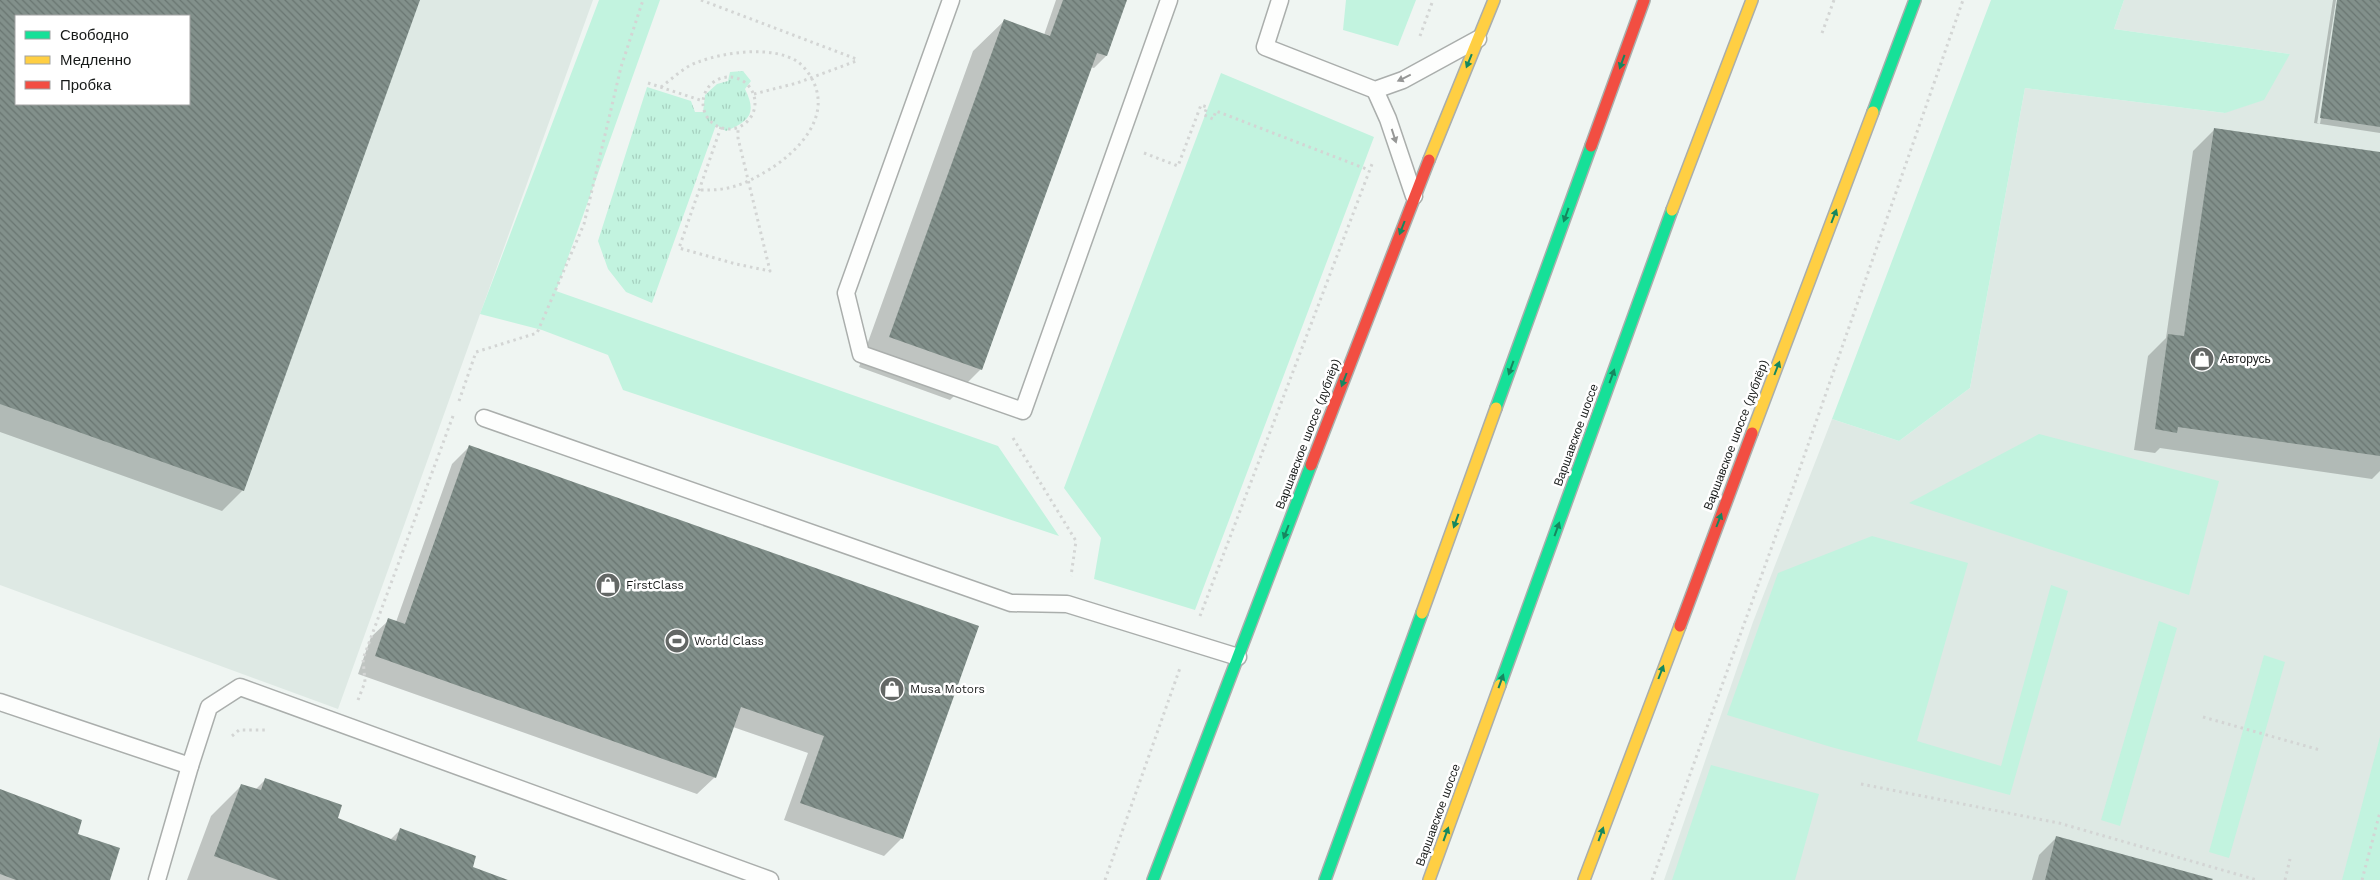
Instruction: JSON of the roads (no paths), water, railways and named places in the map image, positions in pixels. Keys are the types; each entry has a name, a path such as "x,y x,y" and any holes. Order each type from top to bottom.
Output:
{"main road":[{"name":"Варшавское шоссе (дублёр)","path":"1153,880 1414,196 1494,0"},
{"path":"1629,42 1634,0"},
{"path":"1326,880 1644,0"},
{"name":"Варшавское шоссе","path":"1429,880 1674,206 1752,0"},
{"name":"Варшавское шоссе (дублёр)","path":"1584,880 1643,717 1915,0"},
{"path":"1588,835 1643,717"}],"lane":[{"path":"951,0 846,293 861,354 1023,411 1169,0"},
{"path":"1280,0 1265,47 1375,90 1403,80 1478,39"},
{"path":"1375,90 1388,119 1414,196"},
{"path":"484,418 1011,603 1067,604 1189,644 1238,657"},
{"path":"157,880 209,707 240,687 770,880"},
{"path":"0,702 190,766"}],"place":[{"name":"Авторусь","path":"2202,359"},
{"name":"FirstClass","path":"608,585"},
{"name":"World Class","path":"677,641"},
{"name":"Musa Motors","path":"892,689"}]}
